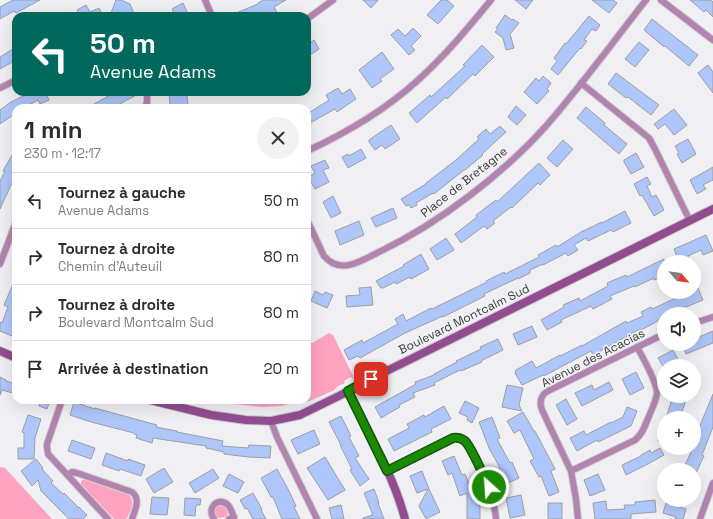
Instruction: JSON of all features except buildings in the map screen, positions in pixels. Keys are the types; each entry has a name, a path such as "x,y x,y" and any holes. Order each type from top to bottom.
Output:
{"street":[{"path":"205,0 210,12"},
{"path":"311,16 332,0"},
{"path":"311,149 380,110 407,89 426,73 463,34 491,0"},
{"name":"Place de Bretagne","path":"311,228 327,260 334,265 348,266 384,250 429,224 501,170 539,134 646,0"},
{"path":"661,0 713,40"},
{"path":"0,88 12,82"},
{"path":"581,83 649,138 690,221"},
{"name":"Boulevard Montcalm Sud","path":"167,404 222,417 252,421 271,421 300,415 418,355 690,221 712,212"},
{"path":"0,264 12,232"},
{"path":"701,321 713,317"},
{"name":"Avenue des Acacias","path":"578,519 571,470 542,410 540,404 542,398 548,391 657,337"},
{"path":"571,470 635,440 640,436 644,429 657,390 637,347"},
{"path":"0,351 12,356"},
{"path":"348,391 398,495 405,519"},
{"path":"61,404 47,444 48,454 108,519"},
{"path":"271,421 277,438 317,519"},
{"path":"387,471 453,438 460,438 466,442 470,448 489,487 493,499 496,519"},
{"path":"68,475 74,472 132,492 136,496 137,502 132,519"},
{"path":"700,519 712,487"},
{"path":"214,519 211,515 212,508 213,505 219,502 227,504 232,518"}],"shaded area":[{"path":"329,333 333,335 354,378 353,379 351,377 333,391 311,401 311,342"},
{"path":"234,404 288,404 262,407"},
{"path":"0,467 5,468 52,519 0,519"},
{"path":"82,480 129,495 132,500 132,507 126,519 114,519 81,484"},
{"path":"218,505 222,505 226,508 228,513 227,516 221,518 215,515 214,509"}],"route":[{"path":"371,379 348,391 387,471 456,437 466,442 470,448 489,487"}]}
